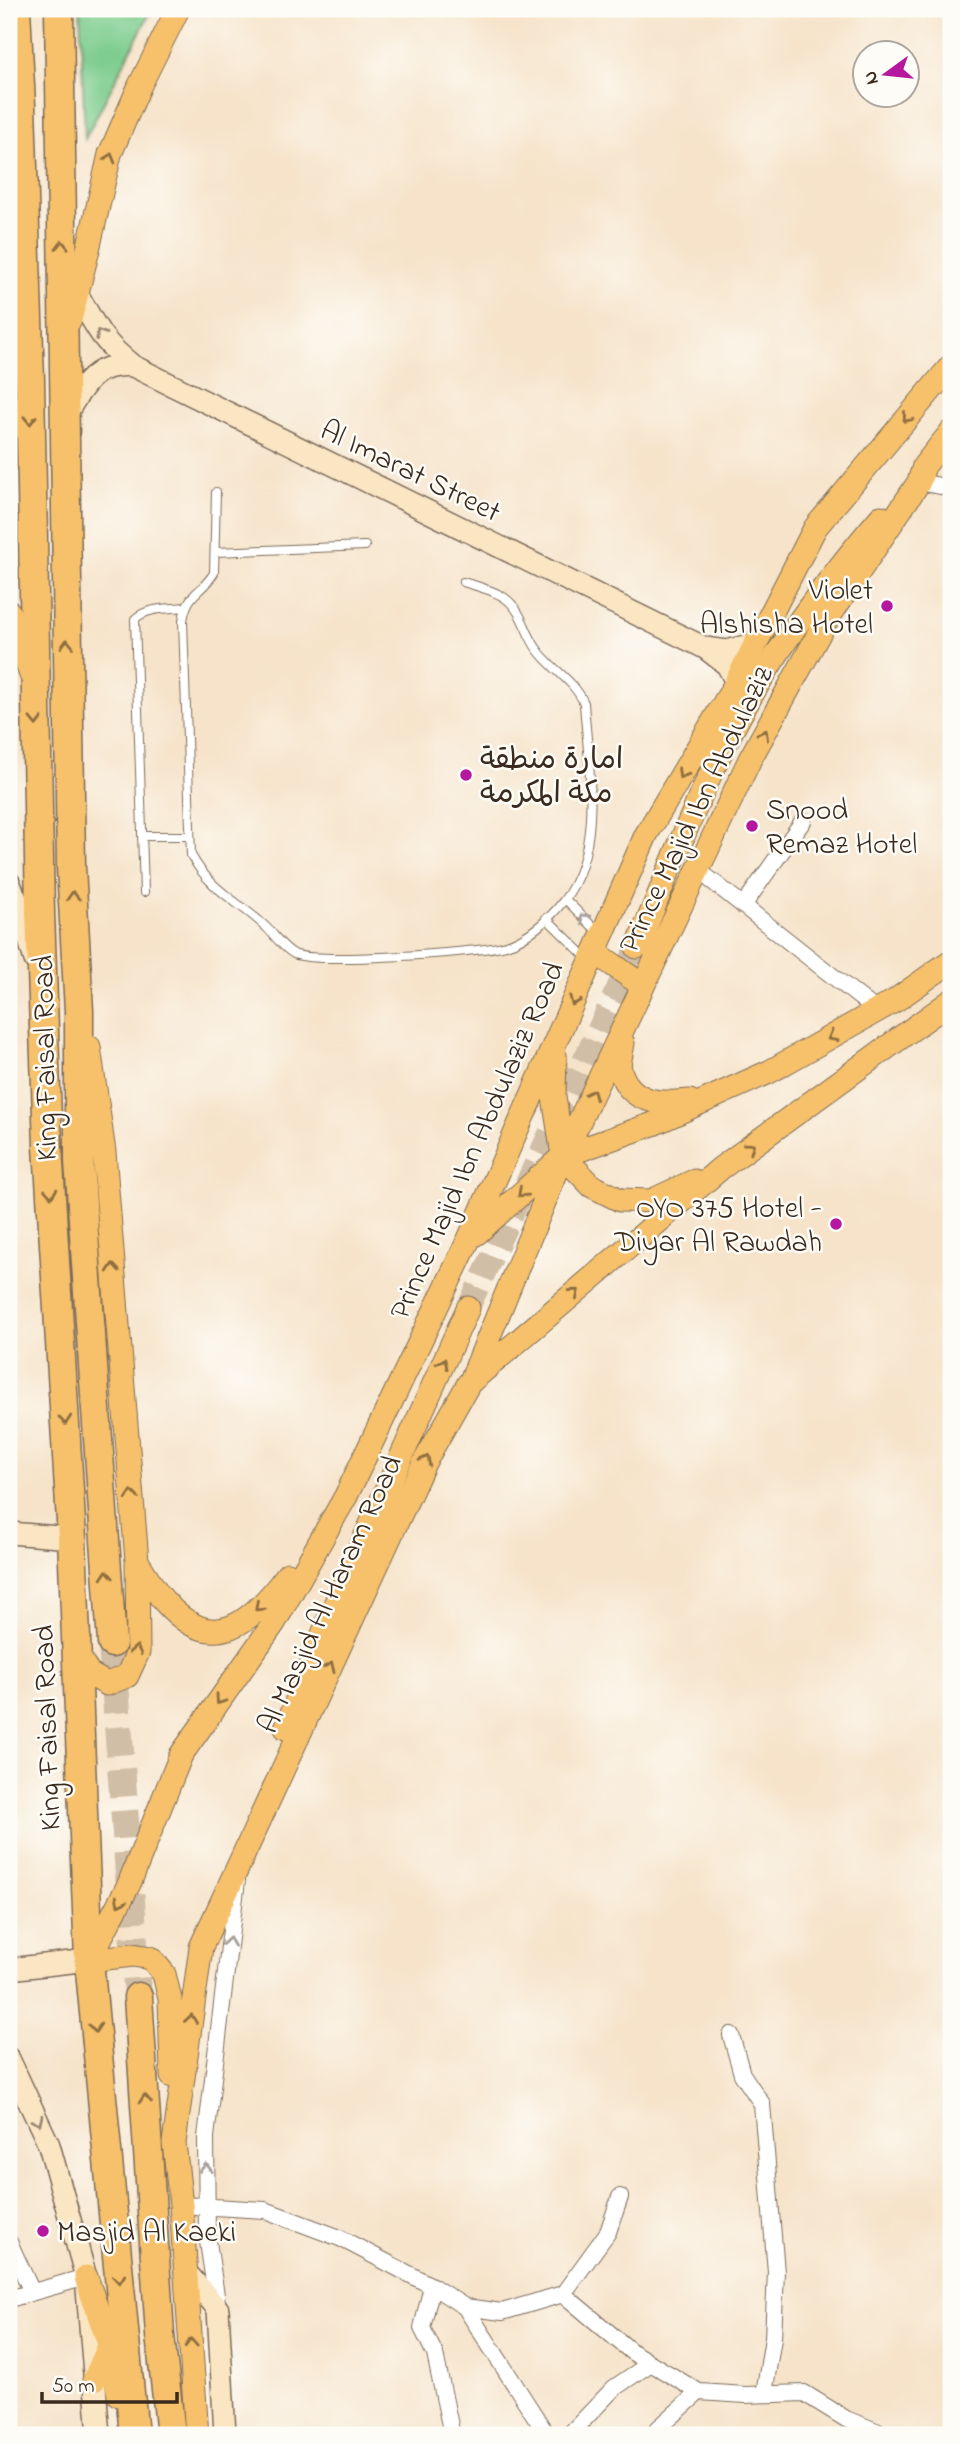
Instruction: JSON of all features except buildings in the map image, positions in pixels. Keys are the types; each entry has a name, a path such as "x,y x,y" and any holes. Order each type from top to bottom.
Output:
{"highway":[{"name":"King Faisal Road","path":"16,9 30,380 35,688 48,1147 72,1538 89,1960 116,2333 134,2435"},
{"name":"King Faisal Road","path":"59,9 71,853 79,1011 79,1161 111,1643"},
{"path":"138,1997 160,2335 172,2435"}],"main road":[{"path":"63,343 110,154 140,85 178,9"},
{"name":"Prince Majid Ibn Abdulaziz Road","path":"89,1960 129,1884 181,1755 274,1623 346,1496 469,1240 646,835 736,682 816,528 951,366"},
{"name":"Prince Majid Ibn Abdulaziz","path":"470,1383 563,1156 750,759 826,621 951,432"},
{"name":"Prince Majid Ibn Abdulaziz","path":"637,947 722,750 757,687 831,576 922,474"},
{"path":"9,612 13,648 35,688"},
{"path":"596,950 643,986"},
{"path":"469,1240 563,1156 653,1124 769,1072 896,1000 951,961"},
{"path":"76,964 104,1152 137,1561 138,1652 127,1676 107,1685 89,1674 77,1654"},
{"name":"Al Masjid Al Haram Road","path":"197,2435 181,2205 174,2143 201,1947 425,1461 470,1383 721,1168 951,1001"},
{"path":"625,1023 620,1069 634,1094 660,1104 707,1100"},
{"path":"556,1042 554,1097 563,1156 592,1186 620,1200 651,1201 721,1168"},
{"path":"201,1947 333,1609 468,1308"},
{"path":"137,1561 164,1601 192,1627 215,1632 242,1623 271,1597 346,1496"},
{"path":"89,1960 142,1956 151,1958 164,1974 170,1999 174,2143"},
{"path":"86,2277 116,2333 126,2435"},
{"path":"94,2380 116,2333"}],"street":[{"name":"Al Imarat Street","path":"77,293 99,335 112,350 133,366 705,648 727,665 736,682"},
{"path":"64,417 92,375 120,365 133,366"},
{"path":"922,474 951,488"},
{"path":"705,648 726,651 757,643"},
{"path":"743,906 803,821"},
{"path":"698,870 877,1011"},
{"path":"9,882 42,983"},
{"path":"9,1534 72,1538"},
{"path":"225,2435 218,2309 205,2207 206,2137 240,1862"},
{"path":"9,1969 89,1960"},
{"path":"731,2035 742,2074 762,2104 776,2273 774,2338 764,2395"},
{"path":"9,2059 49,2146 86,2277 99,2435"},
{"path":"181,2205 265,2210 340,2238 432,2286 465,2307 502,2312 563,2294 608,2232 620,2197"},
{"path":"9,2242 32,2292"},
{"path":"186,2272 218,2309"},
{"path":"9,2299 86,2277"},
{"path":"432,2286 422,2328 435,2354 452,2435"},
{"path":"563,2294 632,2352 699,2392 764,2395 804,2393 846,2419 886,2435"},
{"path":"465,2307 547,2435"},
{"path":"569,2435 614,2388 651,2363"},
{"path":"652,2435 699,2392"}],"lane":[{"path":"216,492 214,573 209,581 193,594 185,607 183,647 191,855 199,870 214,887 266,927 280,944 294,954 305,957 373,956 484,950 505,946 521,940 565,899 582,866 591,808 584,703 579,691 537,650 526,625 505,598 463,582"},
{"path":"216,552 365,546"},
{"path":"144,892 135,620 141,613 185,607"},
{"path":"142,836 189,836"},
{"path":"565,899 596,950"},
{"path":"546,918 596,950"}],"green space":[{"path":"80,9 152,9 85,139"}],"tunnel":[{"path":"468,1308 637,947"},
{"path":"112,1643 138,1997"}],"place":[{"name":"Violet Alshisha Hotel","path":"887,606"},
{"name":"امارة منطقة مكة المكرمة","path":"466,775"},
{"name":"Snood Remaz Hotel","path":"752,826"},
{"name":"OYO 375 Hotel - Diyar Al Rawdah","path":"836,1224"},
{"name":"Masjid Al Kaeki","path":"43,2231"}]}
